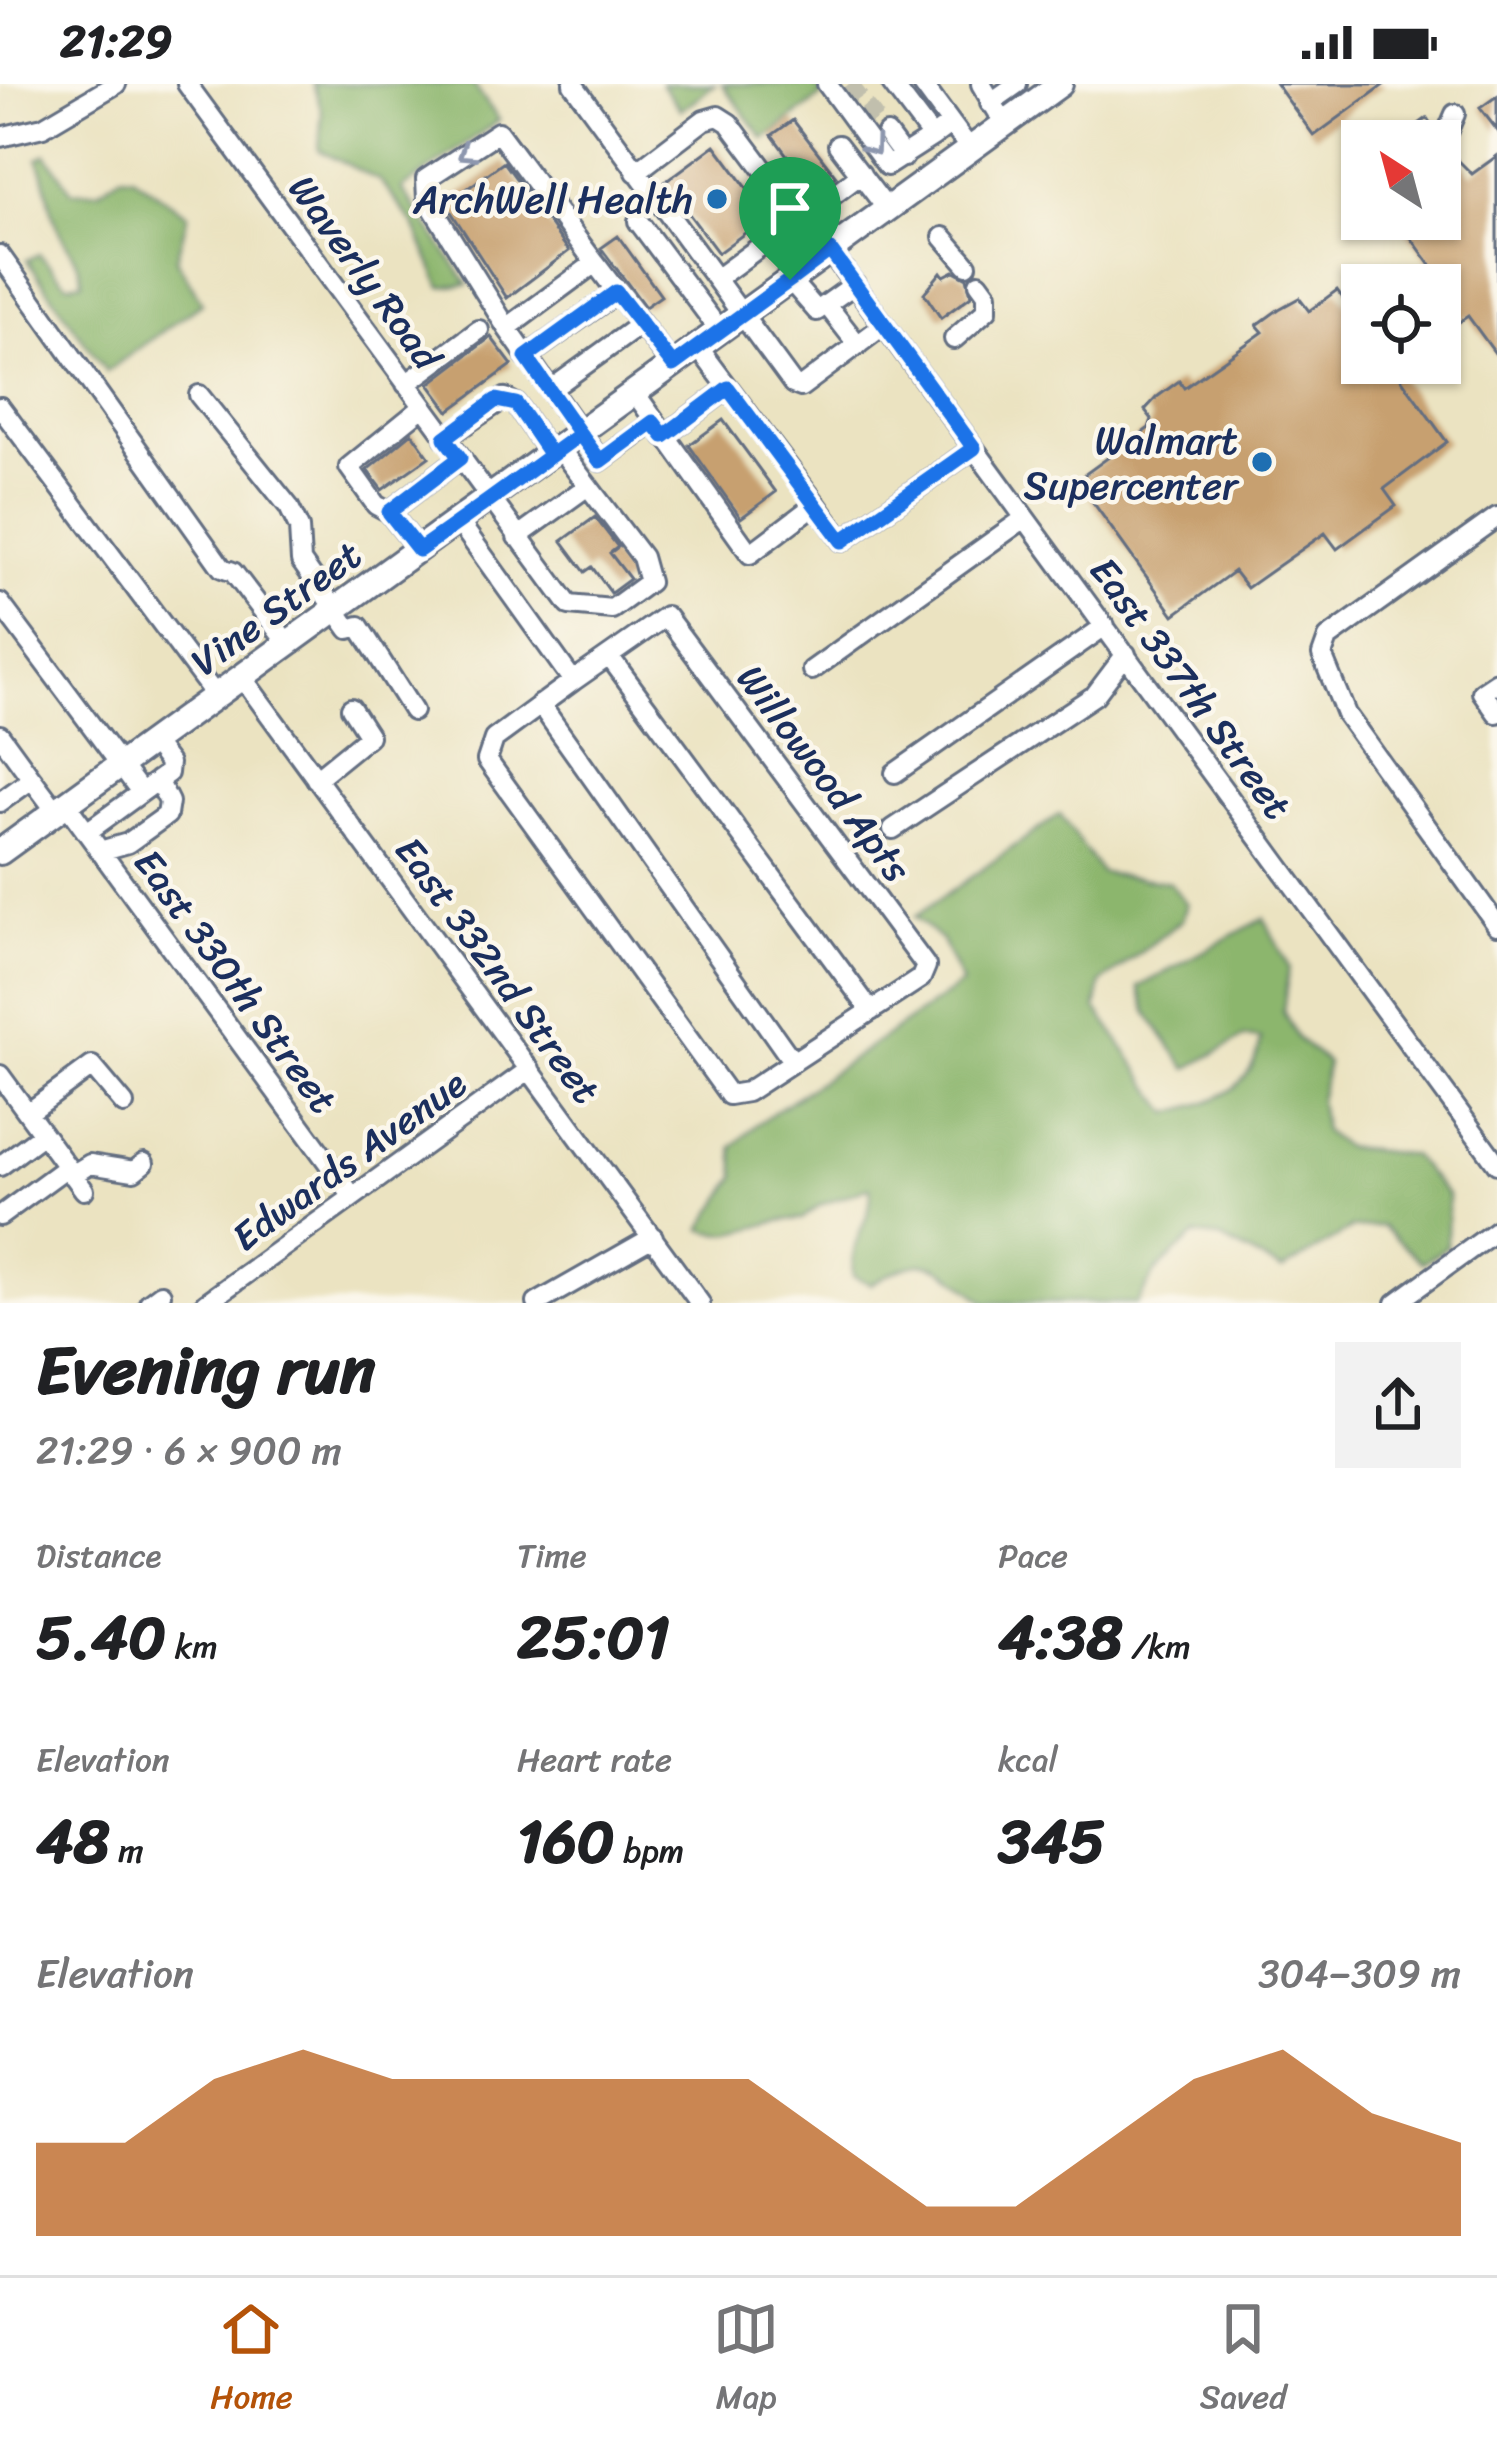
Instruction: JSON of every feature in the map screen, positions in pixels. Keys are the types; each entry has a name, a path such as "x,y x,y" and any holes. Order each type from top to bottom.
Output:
{"main road":[{"name":"Vine Street","path":"0,852 970,149 998,114 1060,84"}],"street":[{"path":"1,135 43,127 116,84"},
{"name":"Waverly Road","path":"187,84 568,604 612,610 649,582 642,557 588,486"},
{"path":"573,84 797,387 884,325"},
{"path":"827,84 887,166 951,123"},
{"path":"892,84 932,136"},
{"path":"978,85 998,114 1017,84"},
{"path":"923,85 970,149"},
{"path":"1452,120 1455,114"},
{"name":"East 337th Street","path":"636,172 704,119 718,116 729,123 855,284 1497,1164"},
{"path":"517,537 588,486 564,446 550,390 427,199 426,179 499,132 673,365"},
{"path":"887,134 904,157"},
{"path":"838,145 887,209"},
{"path":"824,202 861,175"},
{"path":"716,280 800,218"},
{"path":"638,221 720,332"},
{"path":"943,237 967,265"},
{"path":"0,255 222,568 233,572 288,644"},
{"path":"507,328 596,263"},
{"path":"790,280 813,308 855,284"},
{"path":"954,338 987,310 987,294 979,283"},
{"path":"526,357 616,292"},
{"path":"827,304 858,345"},
{"path":"550,390 641,324"},
{"path":"406,384 479,330"},
{"path":"698,347 842,541 974,448"},
{"path":"445,438 506,398 564,446 600,461 632,438 659,429 728,388"},
{"path":"635,394 750,554 816,504"},
{"path":"199,395 289,507 299,528 301,561 349,628 359,626 413,711"},
{"path":"0,407 216,696"},
{"path":"419,550 389,512 376,505 350,467 352,459 422,407"},
{"path":"613,410 632,438"},
{"path":"389,512 460,458"},
{"path":"1497,517 1328,638 1322,655 1346,714 1497,925"},
{"path":"812,670 1025,518"},
{"path":"458,522 573,681"},
{"path":"0,603 141,792"},
{"name":"Willowood Apts","path":"666,616 926,966 921,978 747,1093 729,1095 487,760 494,739 573,681 666,616"},
{"path":"895,773 1105,626"},
{"path":"893,829 1094,695 1126,654"},
{"path":"609,656 871,1011"},
{"name":"East 332nd Street","path":"242,677 700,1303"},
{"path":"1497,682 1482,692 1497,713"},
{"path":"540,704 793,1062"},
{"path":"316,778 369,736 351,708"},
{"name":"East 330th Street","path":"0,735 32,779 100,850 353,1197"},
{"path":"86,832 171,768 152,742"},
{"path":"0,802 32,779"},
{"path":"100,850 128,844 167,814 169,802 158,780"},
{"path":"0,1116 92,1066 124,1104"},
{"name":"Edwards Avenue","path":"206,1303 530,1069"},
{"path":"0,1075 74,1177"},
{"path":"0,1166 43,1134"},
{"path":"0,1216 90,1164 134,1171 144,1163"},
{"path":"1396,1303 1497,1230"},
{"path":"537,1303 653,1238"}],"green space":[{"path":"313,84 473,84 499,120 402,189 468,284 441,287 414,225 380,181 319,150 322,112"},
{"path":"661,84 715,84 681,110"},
{"path":"722,84 814,84 823,95 764,139"},
{"path":"46,154 72,192 99,191 121,175 132,176 188,215 176,259 202,303 106,372 27,260 39,254 67,284 82,282 52,211 38,159"},
{"path":"1060,814 1101,873 1169,882 1187,904 1182,920 1101,983 1096,1008 1169,1113 1216,1098 1241,1082 1257,1057 1261,1039 1244,1037 1187,1069 1147,1012 1139,987 1264,918 1289,968 1283,1011 1297,1038 1327,1063 1319,1101 1324,1132 1345,1147 1412,1155 1448,1196 1447,1246 1423,1263 1382,1226 1351,1229 1282,1270 1220,1238 1195,1235 1157,1270 1137,1303 986,1303 933,1265 907,1266 871,1284 853,1276 870,1187 820,1205 802,1219 738,1232 702,1229 736,1177 733,1147 757,1124 962,984 942,941 915,917"}],"building":[{"path":"1276,84 1385,84 1314,136"},
{"path":"1497,96 1497,130 1480,108"},
{"path":"793,120 836,176 814,192 772,135"},
{"name":"ArchWell Health","path":"715,145 768,216 718,253 665,182"},
{"path":"1497,156 1497,356 1468,316 1461,321 1461,264 1430,264 1413,240 1461,240 1461,163 1472,174"},
{"path":"504,162 569,251 507,298 446,204"},
{"path":"618,236 661,296 645,307 601,248"},
{"path":"954,271 967,278 971,296 941,318 924,293 941,272 944,276"},
{"name":"Walmart Supercenter","path":"1337,290 1341,296 1341,384 1405,384 1447,442 1384,489 1396,506 1337,549 1325,533 1247,588 1234,571 1174,615 1077,480 1149,428 1152,419 1145,410 1157,397 1179,381 1184,388 1263,332 1257,325 1279,309 1299,298 1309,311"},
{"path":"491,337 512,365 449,411 429,384"},
{"path":"723,420 776,492 741,518 689,445"},
{"path":"412,433 429,457 382,490 367,470"},
{"path":"595,517 618,547 610,553 630,579 611,593 592,567 585,572 562,541"}],"tunnel":[{"path":"849,84 887,134"}],"place":[{"name":"ArchWell Health","path":"717,199"},
{"name":"Walmart Supercenter","path":"1262,462"}],"route":[{"path":"790,280 673,365 616,292 526,357 580,434 551,455 490,500 419,550 389,512 460,458 445,438 496,400 506,398 516,404 551,455 560,449 580,434 600,461 653,422 664,436 728,388 842,541 974,448 830,250 790,280"}]}
